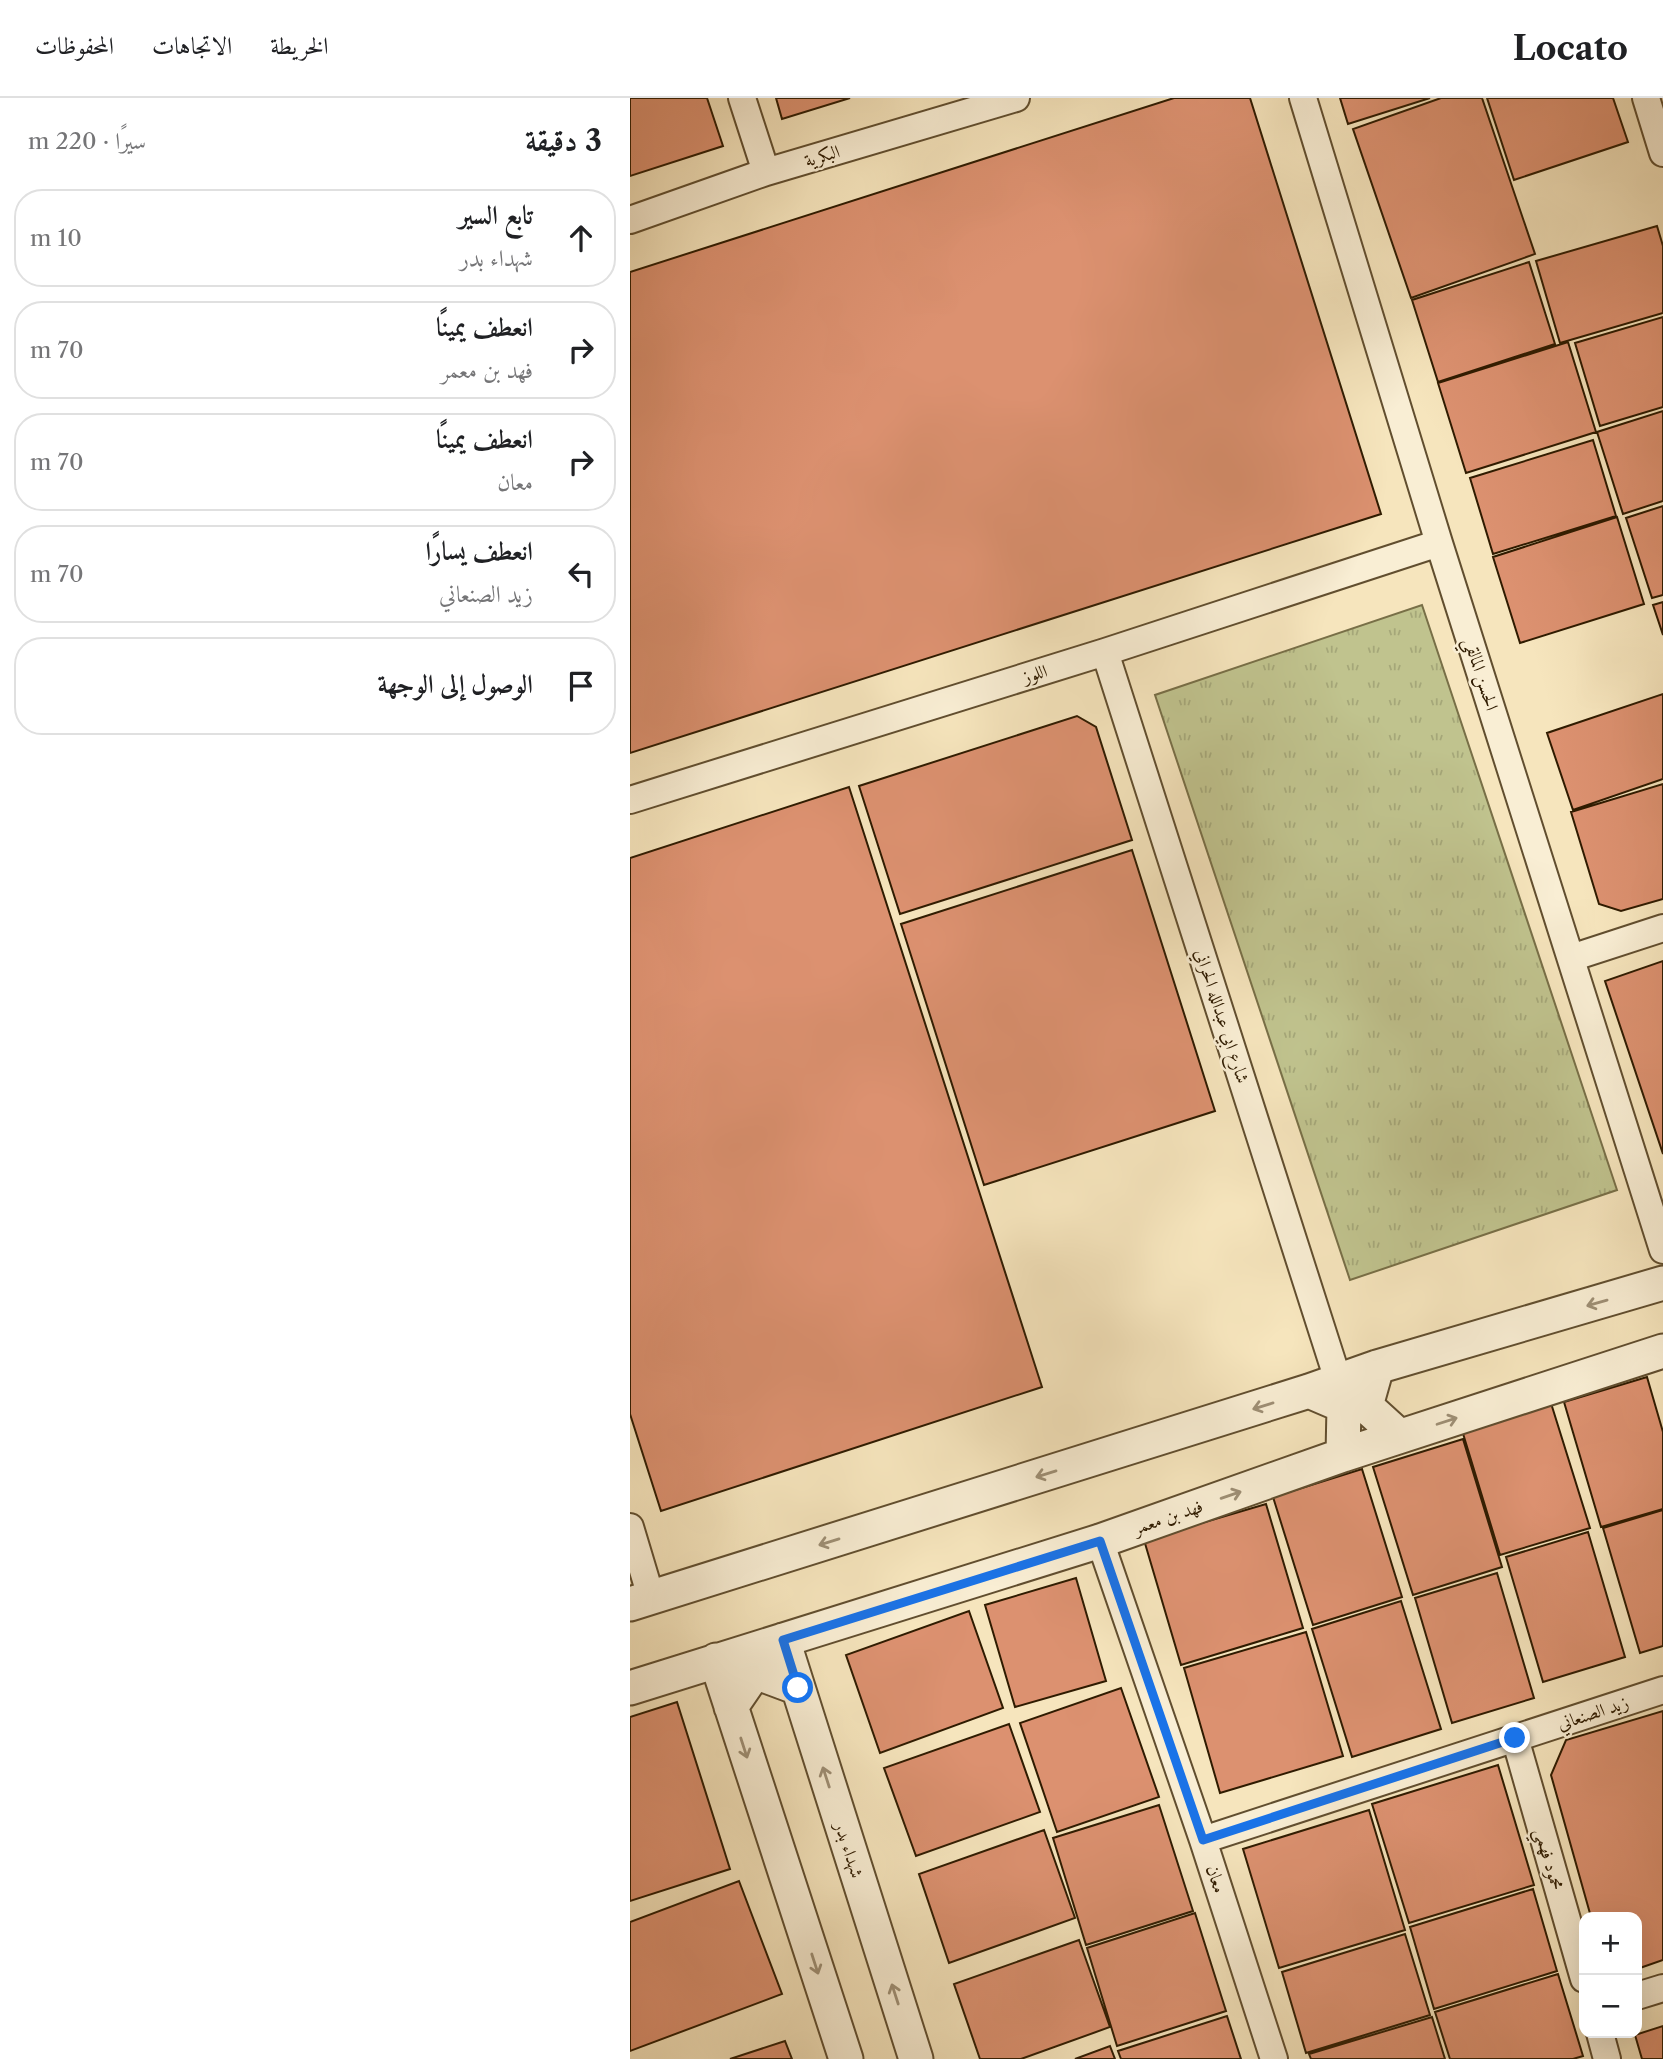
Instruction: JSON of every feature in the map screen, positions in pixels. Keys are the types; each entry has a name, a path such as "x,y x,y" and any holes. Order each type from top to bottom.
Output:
{"street":[{"path":"742,98 766,172"},
{"name":"البكرية","path":"630,220 766,172 1016,98"},
{"name":"الحسن المالقي","path":"1303,98 1439,544 1663,1250"},
{"path":"1646,98 1663,153"},
{"name":"اللوز","path":"630,800 1105,652 1439,544"},
{"name":"شارع ابي عبدالله الحراني","path":"1105,652 1324,1386"},
{"path":"1571,958 1663,928"},
{"path":"630,1527 640,1601 1377,1367 1663,1283"},
{"name":"فهد بن معمر","path":"630,1688 1100,1541 1343,1455 1663,1351"},
{"path":"1377,1367 1366,1406 1399,1437"},
{"path":"1324,1386 1344,1406 1343,1455"},
{"name":"معان","path":"1100,1541 1203,1840 1274,2059"},
{"name":"شهداء بدر","path":"783,1640 916,2059"},
{"path":"716,1660 846,2059"},
{"path":"730,1707 755,1672 798,1688"},
{"name":"زيد الصنعاني","path":"1203,1840 1663,1690"},
{"name":"محمود فهمي","path":"1515,1738 1583,1975"},
{"path":"1642,1994 1663,1988"},
{"path":"1601,2038 1607,2059"}],"green space":[{"path":"1422,605 1617,1190 1350,1280 1155,695"}],"building":[{"path":"630,98 707,98 723,146 630,176"},
{"path":"776,98 850,98 782,119"},
{"path":"1174,98 1250,98 1381,514 630,753 630,272"},
{"path":"1340,98 1430,98 1348,124"},
{"path":"1441,98 1482,98 1535,254 1411,298 1353,129"},
{"path":"1487,98 1613,98 1628,142 1514,180"},
{"path":"1657,226 1663,246 1663,313 1560,343 1536,261"},
{"path":"1529,262 1555,344 1438,382 1412,300"},
{"path":"1663,317 1663,407 1600,426 1575,343"},
{"path":"1568,342 1596,432 1466,473 1438,383"},
{"path":"1663,411 1663,501 1623,514 1597,432"},
{"path":"1593,440 1616,516 1493,554 1470,478"},
{"path":"1663,506 1663,595 1652,598 1626,518"},
{"path":"1617,517 1644,604 1520,643 1493,557"},
{"path":"1663,602 1663,635 1653,605"},
{"path":"1663,694 1663,779 1573,810 1547,733"},
{"path":"1077,716 1096,727 1132,840 900,914 859,786"},
{"path":"1663,784 1663,899 1621,911 1599,904 1571,812"},
{"path":"849,787 1042,1387 661,1511 630,1414 630,858"},
{"path":"1132,850 1215,1111 984,1185 901,924"},
{"path":"1663,961 1663,1154 1605,981"},
{"path":"1647,1377 1663,1432 1663,1509 1601,1527 1564,1402"},
{"path":"1550,1400 1590,1528 1500,1555 1461,1427"},
{"path":"1463,1439 1502,1567 1413,1595 1373,1467"},
{"path":"1362,1469 1402,1597 1313,1625 1273,1497"},
{"path":"1266,1504 1303,1628 1181,1665 1144,1540"},
{"path":"1663,1510 1663,1646 1640,1653 1603,1528"},
{"path":"1588,1532 1625,1657 1543,1682 1506,1557"},
{"path":"1497,1573 1534,1698 1452,1723 1415,1598"},
{"path":"1076,1578 1106,1681 1015,1707 985,1605"},
{"path":"1401,1601 1441,1729 1352,1757 1312,1629"},
{"path":"969,1611 1003,1708 880,1753 846,1655"},
{"path":"1306,1632 1343,1756 1220,1793 1184,1668"},
{"path":"1121,1688 1159,1797 1057,1832 1020,1723"},
{"path":"677,1702 730,1869 630,1901 630,1717"},
{"path":"1663,1711 1663,1960 1642,1967 1642,1912 1590,1912 1551,1775 1566,1740"},
{"path":"1009,1724 1040,1812 916,1856 884,1768"},
{"path":"1498,1765 1534,1885 1409,1923 1372,1804"},
{"path":"1159,1805 1193,1911 1086,1945 1053,1838"},
{"path":"1369,1810 1405,1930 1279,1968 1243,1849"},
{"path":"1044,1830 1075,1918 949,1963 919,1874"},
{"path":"739,1881 782,1994 630,2051 630,1922"},
{"path":"1533,1889 1557,1971 1434,2009 1410,1927"},
{"path":"1195,1913 1226,2011 1117,2046 1087,1948"},
{"path":"1405,1934 1430,2015 1306,2053 1282,1972"},
{"path":"1079,1940 1110,2027 1021,2059 980,2059 954,1984"},
{"path":"1558,1974 1583,2056 1573,2059 1450,2059 1435,2012"},
{"path":"1227,2016 1241,2059 1121,2059 1118,2051"},
{"path":"1432,2017 1445,2059 1311,2059 1309,2054"},
{"path":"1663,2026 1663,2059 1642,2059 1636,2038 1642,2038 1642,2033"},
{"path":"785,2041 792,2059 730,2059"},
{"path":"1110,2046 1115,2059 1075,2059"}],"route":[{"path":"798,1688 783,1640 1100,1541 1203,1840 1515,1738"}]}
